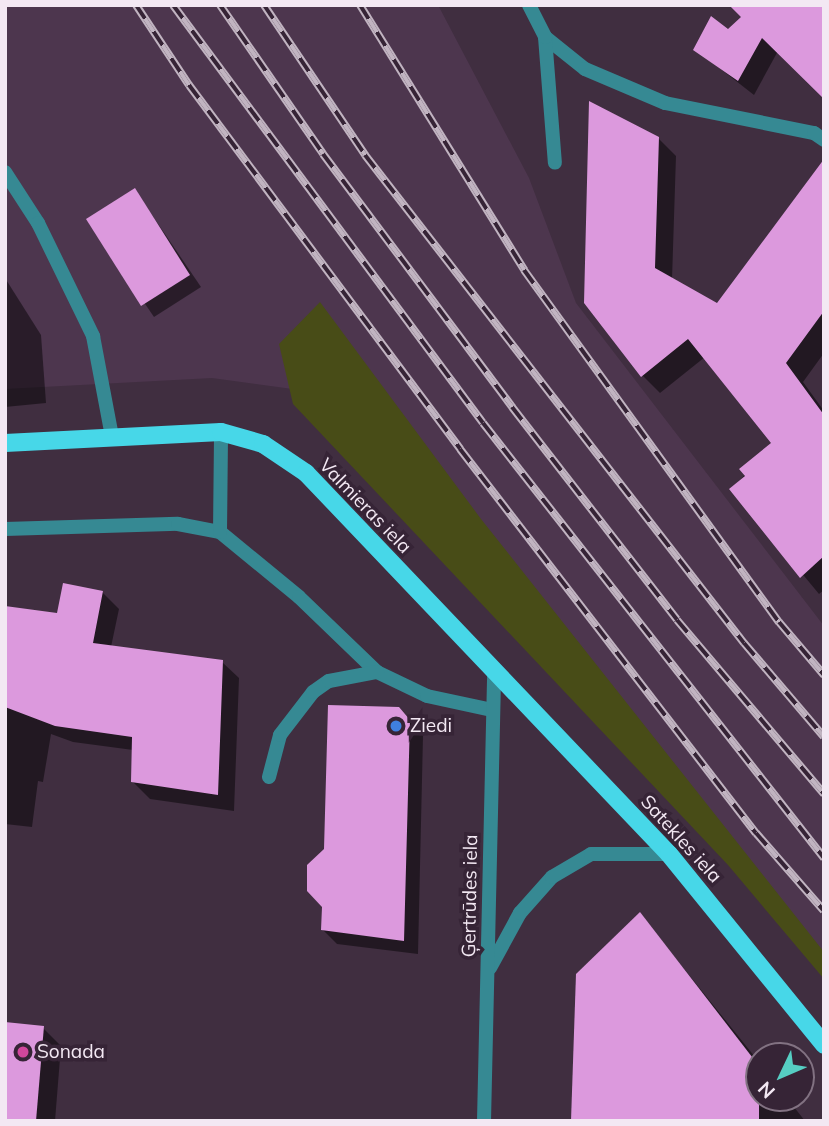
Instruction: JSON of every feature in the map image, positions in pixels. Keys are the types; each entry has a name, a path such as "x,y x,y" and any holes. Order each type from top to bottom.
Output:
{"main road":[{"name":"Valmieras iela","path":"5,443 221,432 263,444 306,473 494,671"},
{"name":"Satekles iela","path":"494,671 668,854 824,1045"}],"street":[{"path":"529,5 545,37 555,163"},
{"path":"545,37 584,69 665,103 814,133 824,140"},
{"path":"5,172 38,223 93,336 112,437"},
{"path":"220,532 221,432"},
{"path":"5,529 178,524 220,532 299,597 377,672 427,696 492,710"},
{"name":"Ģertrūdes iela","path":"484,1121 494,671"},
{"path":"269,777 280,735 313,692 329,681 377,672"},
{"path":"488,973 520,913 552,877 591,854 668,854"}],"shaded area":[{"path":"5,5 438,5 529,178 576,303 824,626 824,964 300,390 212,378 5,389"}],"green space":[{"path":"320,302 481,519 824,952 824,979 728,865 293,404 279,344"}],"building":[{"path":"729,5 824,5 824,99 762,38 738,81 693,50 711,16 728,29 741,17"},
{"path":"589,101 659,137 655,268 717,303 824,159 824,311 786,363 824,415 824,556 800,578 729,489 745,476 739,469 771,443 688,339 641,377 584,303"},
{"path":"135,188 190,275 141,306 86,219"},
{"path":"63,583 103,591 93,643 223,660 218,795 131,782 132,737 55,726 5,707 5,606 57,613"},
{"path":"328,705 399,707 410,720 404,941 321,930 322,907 307,891 307,865 324,849"},
{"path":"640,912 745,1048 745,1112 759,1112 759,1121 571,1121 576,974"},
{"name":"Sonada","path":"5,1022 44,1026 36,1121 5,1121"}],"railway":[{"path":"136,5 189,85 460,449 756,833 824,911"},
{"path":"173,5 483,423 824,858"},
{"path":"220,5 323,154 512,407 677,620 824,794"},
{"path":"264,5 365,155 744,643 824,737"},
{"path":"360,5 524,270 779,622 824,675"}],"place":[{"name":"Ziedi","path":"396,726"},
{"name":"Sonada","path":"23,1052"}]}
